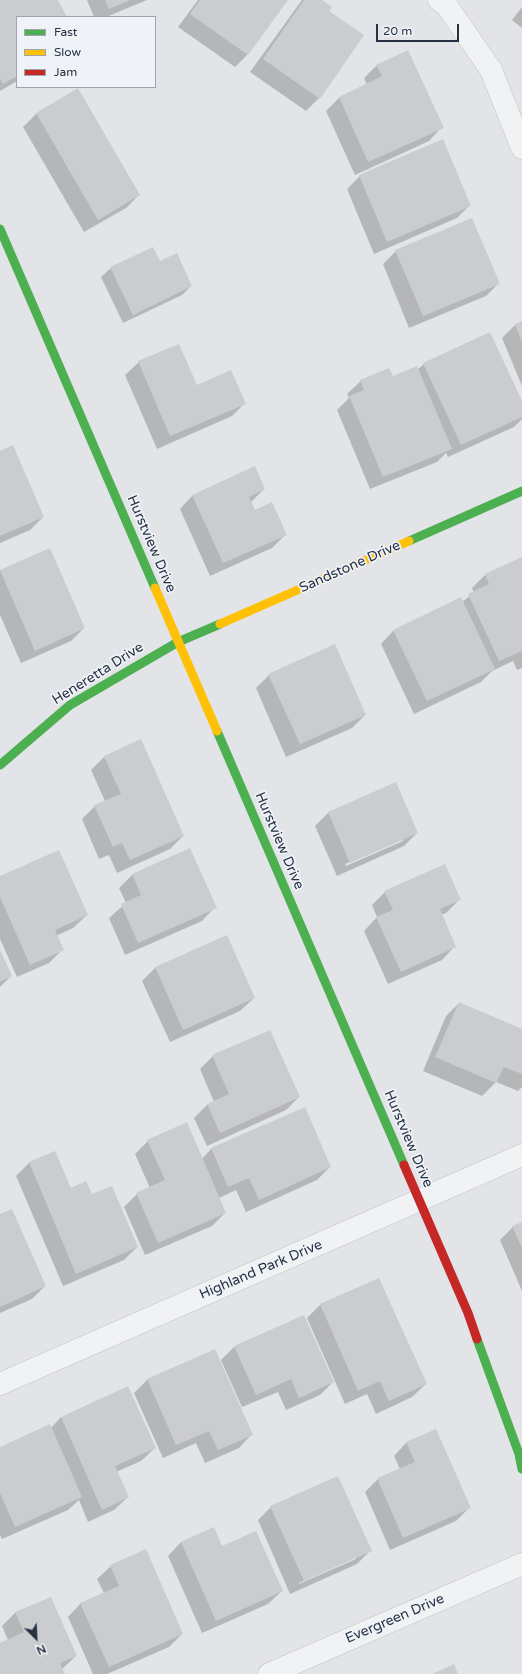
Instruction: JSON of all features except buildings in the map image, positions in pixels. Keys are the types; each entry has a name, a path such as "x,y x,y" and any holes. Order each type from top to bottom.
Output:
{"street":[{"path":"439,0 447,6 491,70 522,148"},
{"name":"Hurstview Drive","path":"0,229 468,1313 519,1454 522,1469"},
{"name":"Sandstone Drive","path":"178,642 522,491"},
{"name":"Heneretta Drive","path":"0,765 70,705 178,642"},
{"name":"Highland Park Drive","path":"0,1384 420,1202 522,1155"},
{"name":"Evergreen Drive","path":"269,1674 522,1564"}],"traffic: fast":[{"path":"0,229 155,588"},
{"path":"409,541 522,491"},
{"path":"0,765 70,705 178,642 220,624"},
{"path":"217,731 404,1165"},
{"path":"477,1339 519,1454 522,1469"}],"traffic: slow":[{"path":"220,624 409,541"},
{"path":"155,588 217,731"}],"traffic: jam":[{"path":"404,1165 468,1313 477,1339"}]}
